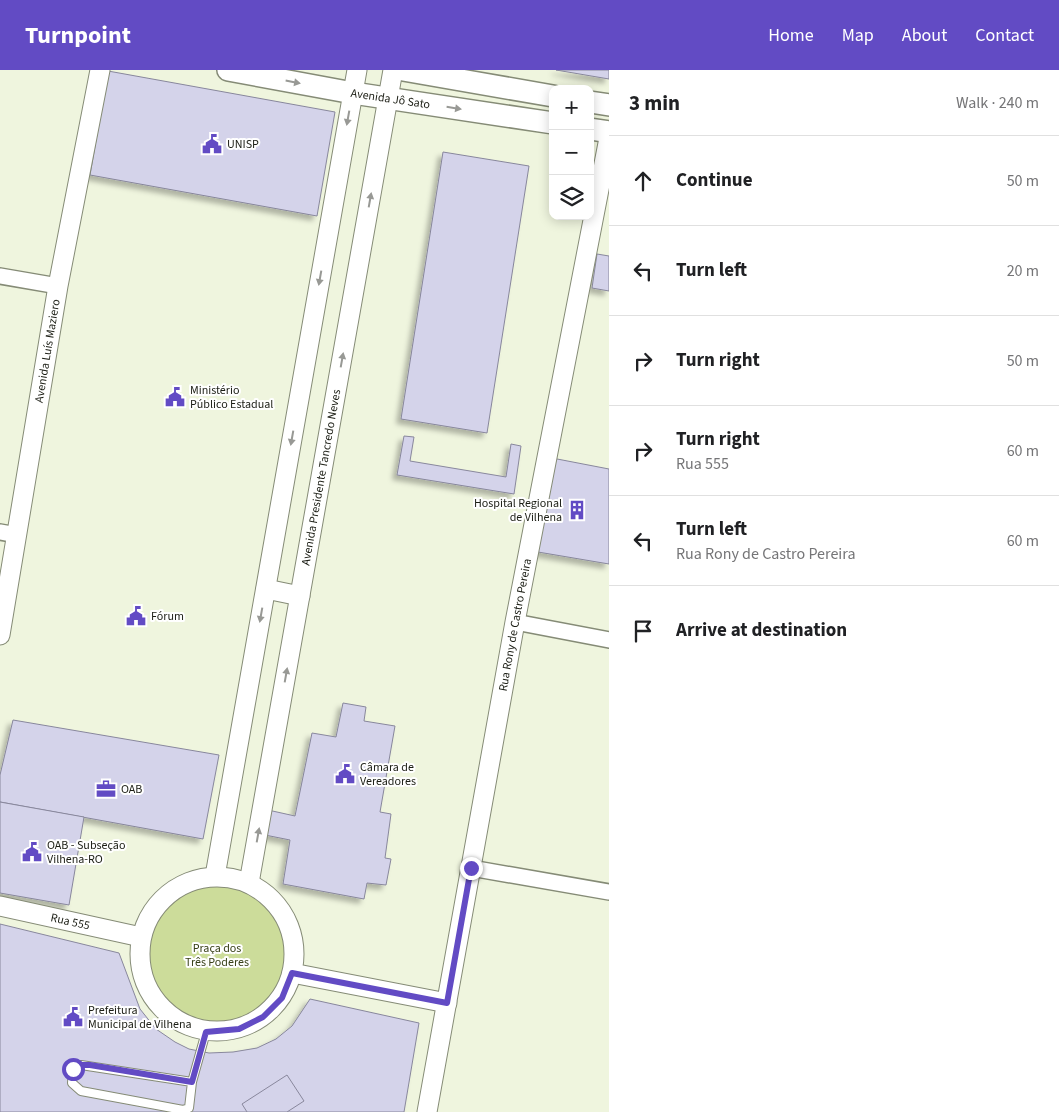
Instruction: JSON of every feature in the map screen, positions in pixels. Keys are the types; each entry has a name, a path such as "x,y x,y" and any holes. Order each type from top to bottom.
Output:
{"main road":[{"name":"Avenida Jô Sato","path":"228,70 353,93 549,122"},
{"path":"403,70 549,95"},
{"path":"594,103 609,105"},
{"path":"594,130 609,132"}],"street":[{"name":"Avenida Luís Maziero","path":"0,635 8,534 100,70"},
{"path":"216,876 357,70"},
{"name":"Avenida Presidente Tancredo Neves","path":"250,883 393,70"},
{"name":"Rua Rony de Castro Pereira","path":"427,1112 516,622 609,138"},
{"path":"0,276 58,286"},
{"path":"266,589 300,596"},
{"path":"516,622 609,640"},
{"path":"471,868 609,892"},
{"path":"216,876 250,883 271,899 287,921 294,946 292,973 282,998 263,1017 239,1029 206,1032 186,1026 164,1011 148,990 140,964 142,937 151,913 168,894 190,881 216,876"},
{"name":"Rua 555","path":"0,906 142,937"},
{"path":"292,973 447,1003"}],"lane":[{"path":"192,1082 81,1065 73,1069 72,1083 81,1092 183,1110 189,1108 192,1082 206,1032"}],"green space":[{"name":"Praça dos Três Poderes","path":"217,886 231,887 244,891 266,907 282,929 286,942 286,970 282,983 266,1005 244,1021 231,1025 217,1026 203,1025 190,1021 168,1005 152,983 148,970 147,956 148,942 152,929 168,907 190,891 203,887"}],"building":[{"path":"556,70 609,70 609,79"},
{"name":"UNISP","path":"108,71 335,112 317,216 90,175"},
{"path":"443,152 529,166 487,433 401,419"},
{"path":"597,254 609,256 609,291 592,288"},
{"path":"404,436 414,437 410,461 506,477 511,444 521,446 514,494 397,475"},
{"name":"Hospital Regional de Vilhena","path":"552,458 609,469 609,564 538,552"},
{"name":"Câmara de Vereadores","path":"343,703 366,707 364,721 395,726 380,812 391,814 385,858 391,859 386,885 367,883 364,899 283,884 290,840 265,835 268,810 295,816 312,733 336,737"},
{"name":"OAB","path":"13,720 219,755 203,839 0,802 0,775"},
{"path":"0,802 84,817 69,905 0,893"},
{"name":"Prefeitura Municipal de Vilhena","path":"0,924 119,953 140,1009 156,1029 189,1049 209,1053 257,1048 276,1039 292,1026 310,999 419,1023 404,1112 0,1112"},
{"path":"287,1075 304,1101 287,1112 247,1112 242,1104"}],"place":[{"name":"UNISP","path":"212,144"},
{"name":"Ministério Público Estadual","path":"175,397"},
{"name":"Hospital Regional de Vilhena","path":"577,510"},
{"name":"Fórum","path":"136,616"},
{"name":"Câmara de Vereadores","path":"345,774"},
{"name":"OAB","path":"106,789"},
{"name":"OAB - Subseção Vilhena-RO","path":"32,852"},
{"name":"Prefeitura Municipal de Vilhena","path":"73,1017"}],"route":[{"path":"73,1069 81,1065 90,1065 192,1082 206,1032 239,1029 263,1017 282,998 292,973 447,1003 471,868"}]}
